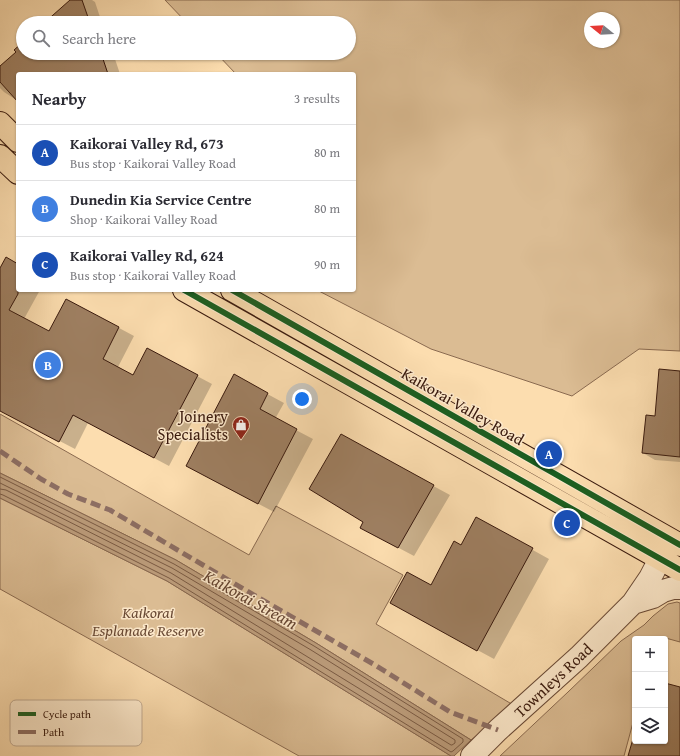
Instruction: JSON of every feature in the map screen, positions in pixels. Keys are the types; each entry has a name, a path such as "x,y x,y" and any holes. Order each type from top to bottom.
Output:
{"main road":[{"path":"0,123 16,140"},
{"path":"0,156 16,171"},
{"name":"Kaikorai Valley Road","path":"188,292 670,548"},
{"name":"Kaikorai Valley Road","path":"235,292 670,548 680,570"}],"street":[{"name":"Townleys Road","path":"479,749 579,657 633,603 670,548"},
{"name":"Townleys Road","path":"633,603 653,597 662,590 680,588"}],"green space":[{"path":"165,0 680,0 680,351 639,349 572,396 431,349 321,292 356,292 356,72 234,72 223,60 356,60 356,16 180,16"},
{"name":"Kaikorai Esplanade Reserve","path":"0,414 249,555 276,506 403,575 376,624 515,706 471,740 316,643 176,560 0,473"},
{"name":"Kaikorai Esplanade Reserve","path":"0,498 167,581 451,756 299,756 0,589"},
{"path":"677,602 680,603 680,642 668,639 668,636 632,636 632,726 624,756 500,756 621,641 644,625 668,604"}],"water":[{"path":"0,473 176,560 316,643 471,740 454,756 451,756 167,581 0,498"}],"building":[{"path":"70,0 82,0 88,16 52,16"},
{"path":"16,52 16,60 103,60 107,72 16,72 16,100 0,82 0,66"},
{"path":"6,257 16,263 16,292 18,292 18,294 9,310 49,331 66,299 119,327 103,359 133,375 147,348 198,375 154,458 73,415 59,442 0,411 0,268"},
{"path":"659,369 680,371 680,457 642,453 646,415 655,416"},
{"path":"234,374 268,393 260,409 297,429 258,504 186,466"},
{"path":"341,434 434,485 398,548 360,528 363,522 309,489"},
{"path":"476,517 533,548 477,651 390,603 407,572 431,585 454,541 461,545"},
{"path":"668,684 680,687 680,756 628,756 632,742 632,744 668,744"}],"marked path":[{"path":"0,451 41,479 68,494 110,510 375,665 450,712 498,730"}],"cycle path":[{"path":"188,292 680,570"},
{"path":"236,292 680,545"}],"place":[{"name":"Dunedin Kia Service Centre","path":"48,365"},
{"name":"Joinery Specialists","path":"241,440"},
{"name":"Kaikorai Valley Rd, 673","path":"549,454"},
{"name":"Kaikorai Valley Rd, 624","path":"567,523"}],"water label":[{"name":"Kaikorai Stream","path":"251,599"}]}
